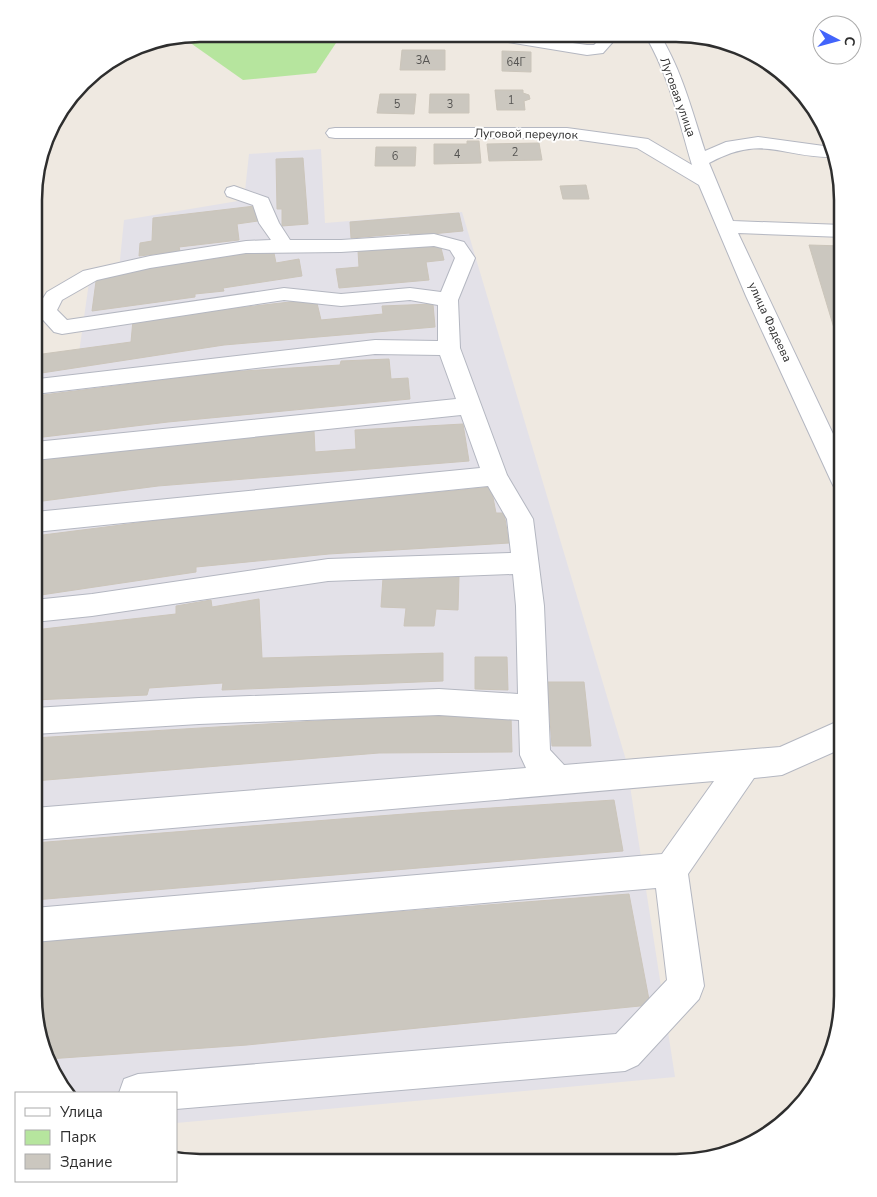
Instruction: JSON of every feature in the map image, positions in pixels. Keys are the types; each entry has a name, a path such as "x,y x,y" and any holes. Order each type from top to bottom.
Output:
{"street":[{"path":"541,43 598,50 605,43"},
{"name":"Луговая улица","path":"657,43 668,62 701,160"},
{"name":"Луговой переулок","path":"335,133 567,133 642,143 706,181"},
{"path":"701,160 721,149 744,143 766,142 809,151 826,152"},
{"name":"улица Фадеева","path":"701,160 706,181 726,227 834,462"},
{"path":"234,192 261,202 269,222 284,246"},
{"path":"726,227 834,231"},
{"path":"448,300 410,294 341,300 284,294 62,327 46,311 54,296 90,275 150,262 246,247 341,246 434,240 457,246 465,258 448,300 449,348 495,476 520,519 530,606 535,755 556,779"},
{"path":"43,387 376,347 449,348"},
{"path":"43,449 469,406"},
{"path":"43,521 495,476"},
{"path":"43,610 92,606 328,570 525,563"},
{"path":"43,720 199,711 438,702 533,708"},
{"path":"43,823 782,760 834,737"},
{"path":"150,1092 625,1052 686,986 671,870 745,764"},
{"path":"43,924 671,870"}],"shaded area":[{"path":"321,149 325,223 462,212 626,760 675,1077 178,1123 178,1092 74,1092 59,1066 51,1047 43,1006 43,357 79,353 90,275 119,270 124,220 244,200 249,154"}],"green space":[{"path":"191,43 336,43 316,73 243,80"}],"building":[{"path":"402,50 445,50 445,70 400,70"},
{"path":"502,51 531,52 531,72 502,71"},
{"path":"495,90 523,90 523,93 529,95 530,99 524,101 525,110 497,110"},
{"path":"380,94 416,94 414,114 377,113"},
{"path":"430,94 469,94 469,113 429,113"},
{"path":"467,141 479,141 481,163 434,164 434,144 467,144"},
{"path":"539,143 542,160 489,161 487,144"},
{"path":"376,147 416,147 415,166 375,166"},
{"path":"303,158 308,224 282,226 282,209 277,209 276,159"},
{"path":"586,185 589,199 563,199 560,186"},
{"path":"255,206 258,221 237,224 239,240 179,247 180,251 139,256 140,243 152,241 153,218"},
{"path":"459,213 463,231 410,236 410,233 351,238 350,222"},
{"path":"440,244 444,260 426,262 429,280 339,288 336,269 359,267 358,251"},
{"path":"809,245 834,246 834,328"},
{"path":"273,248 276,263 299,259 302,276 223,288 224,291 195,294 195,297 92,311 97,274 227,257"},
{"path":"316,299 321,320 383,314 382,306 433,304 435,327 224,345 43,373 43,354 131,342 133,320"},
{"path":"389,359 391,379 408,378 410,399 168,422 43,437 43,395 227,372 340,365 341,361"},
{"path":"463,424 469,461 158,486 43,501 43,458 154,443 314,431 315,452 356,449 355,430"},
{"path":"491,487 496,513 504,513 509,543 329,554 196,567 196,572 43,595 43,535 381,494 381,498"},
{"path":"419,574 459,576 458,610 436,609 434,626 404,626 406,608 381,607 383,578 419,579"},
{"path":"259,599 262,658 443,653 443,681 222,690 223,683 149,688 147,695 43,700 43,629 176,614 176,606 211,600 212,607"},
{"path":"475,657 507,657 508,690 475,689"},
{"path":"547,682 584,682 591,746 552,746"},
{"path":"511,716 512,752 379,753 43,780 43,737 383,717"},
{"path":"614,800 623,851 43,899 43,842 430,812"},
{"path":"629,894 650,1005 247,1045 56,1058 46,1027 43,1006 43,939"}]}
